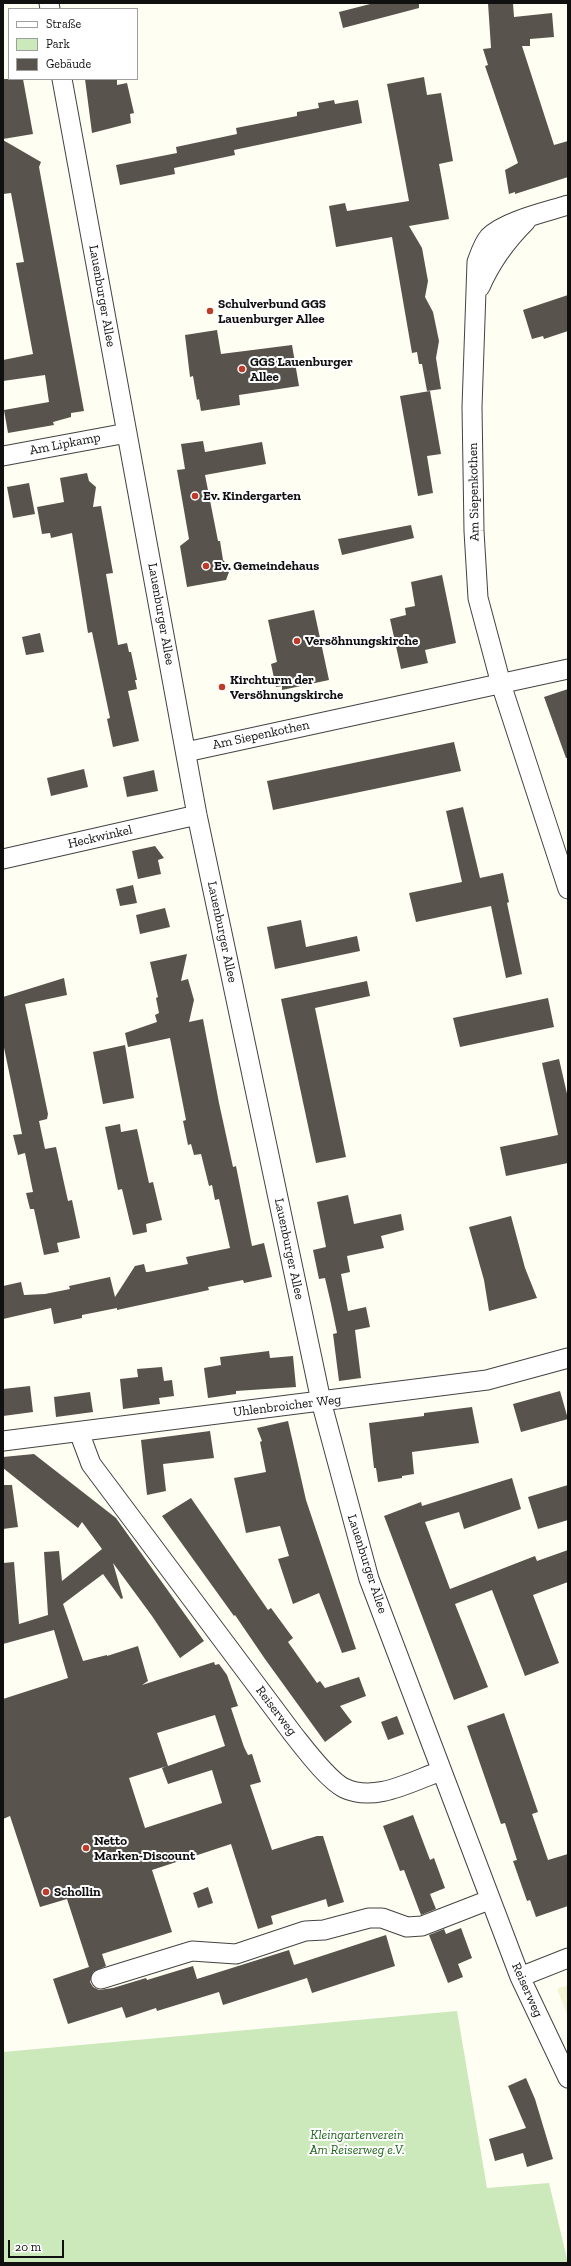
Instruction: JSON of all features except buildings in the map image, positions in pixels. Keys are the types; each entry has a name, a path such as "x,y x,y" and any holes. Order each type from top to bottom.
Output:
{"street":[{"name":"Lauenburger Allee","path":"62,80 197,815 321,1401 369,1579 441,1771"},
{"name":"Am Siepenkothen","path":"568,206 530,218 501,249 488,267 475,296 472,407 474,531 478,598 501,684 562,851 568,889"},
{"name":"Am Lipkamp","path":"3,456 127,433"},
{"path":"501,684 568,669"},
{"name":"Am Siepenkothen","path":"186,752 501,684"},
{"name":"Heckwinkel","path":"3,859 197,815"},
{"name":"Uhlenbroicher Weg","path":"3,1441 487,1380 568,1358"},
{"name":"Reiserweg","path":"79,1432 91,1464 293,1734 325,1772 343,1788 363,1794 382,1792 441,1771 520,1977 568,2078"},
{"path":"101,1979 192,1951 236,1954 305,1931 324,1930 369,1918 382,1918 407,1927 422,1926 490,1900"},
{"path":"520,1977 568,1958"}],"green space":[{"path":"568,1985 568,2016 557,1989"},
{"name":"Kleingartenverein Am Reiserweg e.V.","path":"457,2011 487,2188 549,2183 568,2263 3,2263 3,2052"}],"place":[{"name":"Schulverbund GGS Lauenburger Allee","path":"210,311"},
{"name":"GGS Lauenburger Allee","path":"242,369"},
{"name":"Ev. Kindergarten","path":"195,496"},
{"name":"Ev. Gemeindehaus","path":"206,566"},
{"name":"Versöhnungskirche","path":"297,641"},
{"name":"Kirchturm der Versöhnungskirche","path":"222,687"},
{"name":"Netto Marken-Discount","path":"86,1848"},
{"name":"Schollin","path":"46,1892"}]}
